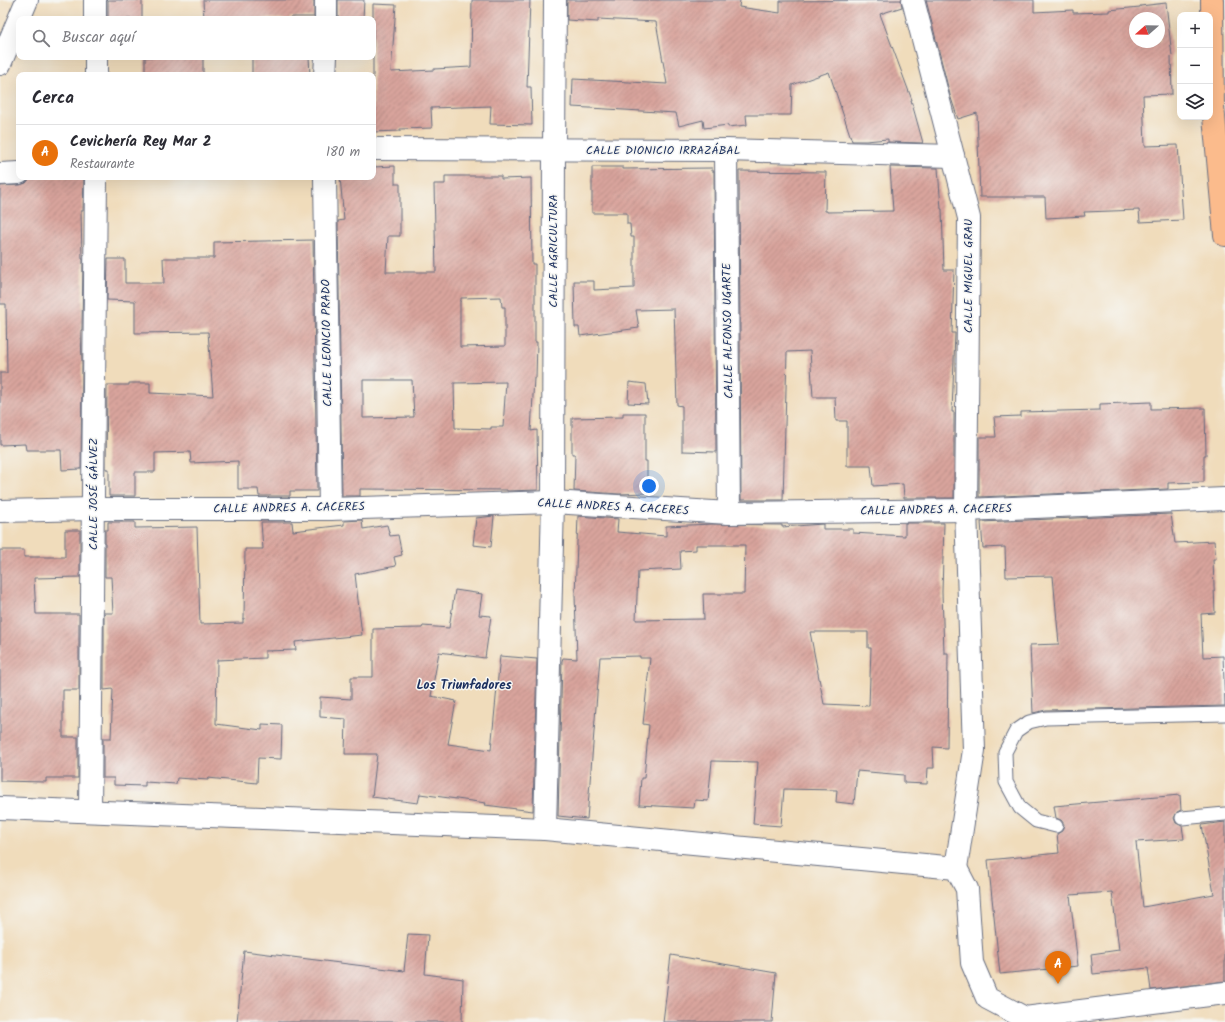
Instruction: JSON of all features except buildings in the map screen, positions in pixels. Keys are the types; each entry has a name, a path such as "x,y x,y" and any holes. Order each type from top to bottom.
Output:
{"highway":[{"path":"1212,0 1212,106 1225,235"}],"street":[{"path":"20,16 27,0"},
{"path":"96,0 96,16"},
{"path":"326,0 326,16"},
{"name":"CALLE AGRICULTURA","path":"545,829 553,502 555,0"},
{"name":"CALLE MIGUEL GRAU","path":"913,0 969,218 966,510 974,750 956,868"},
{"path":"0,64 16,26"},
{"path":"96,60 96,72"},
{"path":"325,72 326,60"},
{"name":"CALLE DIONICIO IRRAZÁBAL","path":"376,149 726,150 953,156"},
{"name":"CALLE ALFONSO UGARTE","path":"726,150 729,513"},
{"path":"0,174 16,172"},
{"name":"CALLE JOSÉ GÁLVEZ","path":"90,811 96,180"},
{"name":"CALLE LEONCIO PRADO","path":"325,180 330,509"},
{"name":"CALLE ANDRES A. CACERES","path":"0,511 93,509 330,509 553,502 729,513 966,510 1225,499"},
{"path":"0,808 545,829 956,868 967,889 972,963 987,998 1025,1018 1225,993"}],"lane":[{"path":"1056,826 1036,821 1020,808 1006,782 1005,752 1016,731 1029,722 1046,718 1225,714"},
{"path":"1182,818 1225,814"}],"place":[{"name":"Cevichería Rey Mar 2","path":"1058,984"}],"district":[{"name":"Los Triunfadores","path":"464,685"}]}
